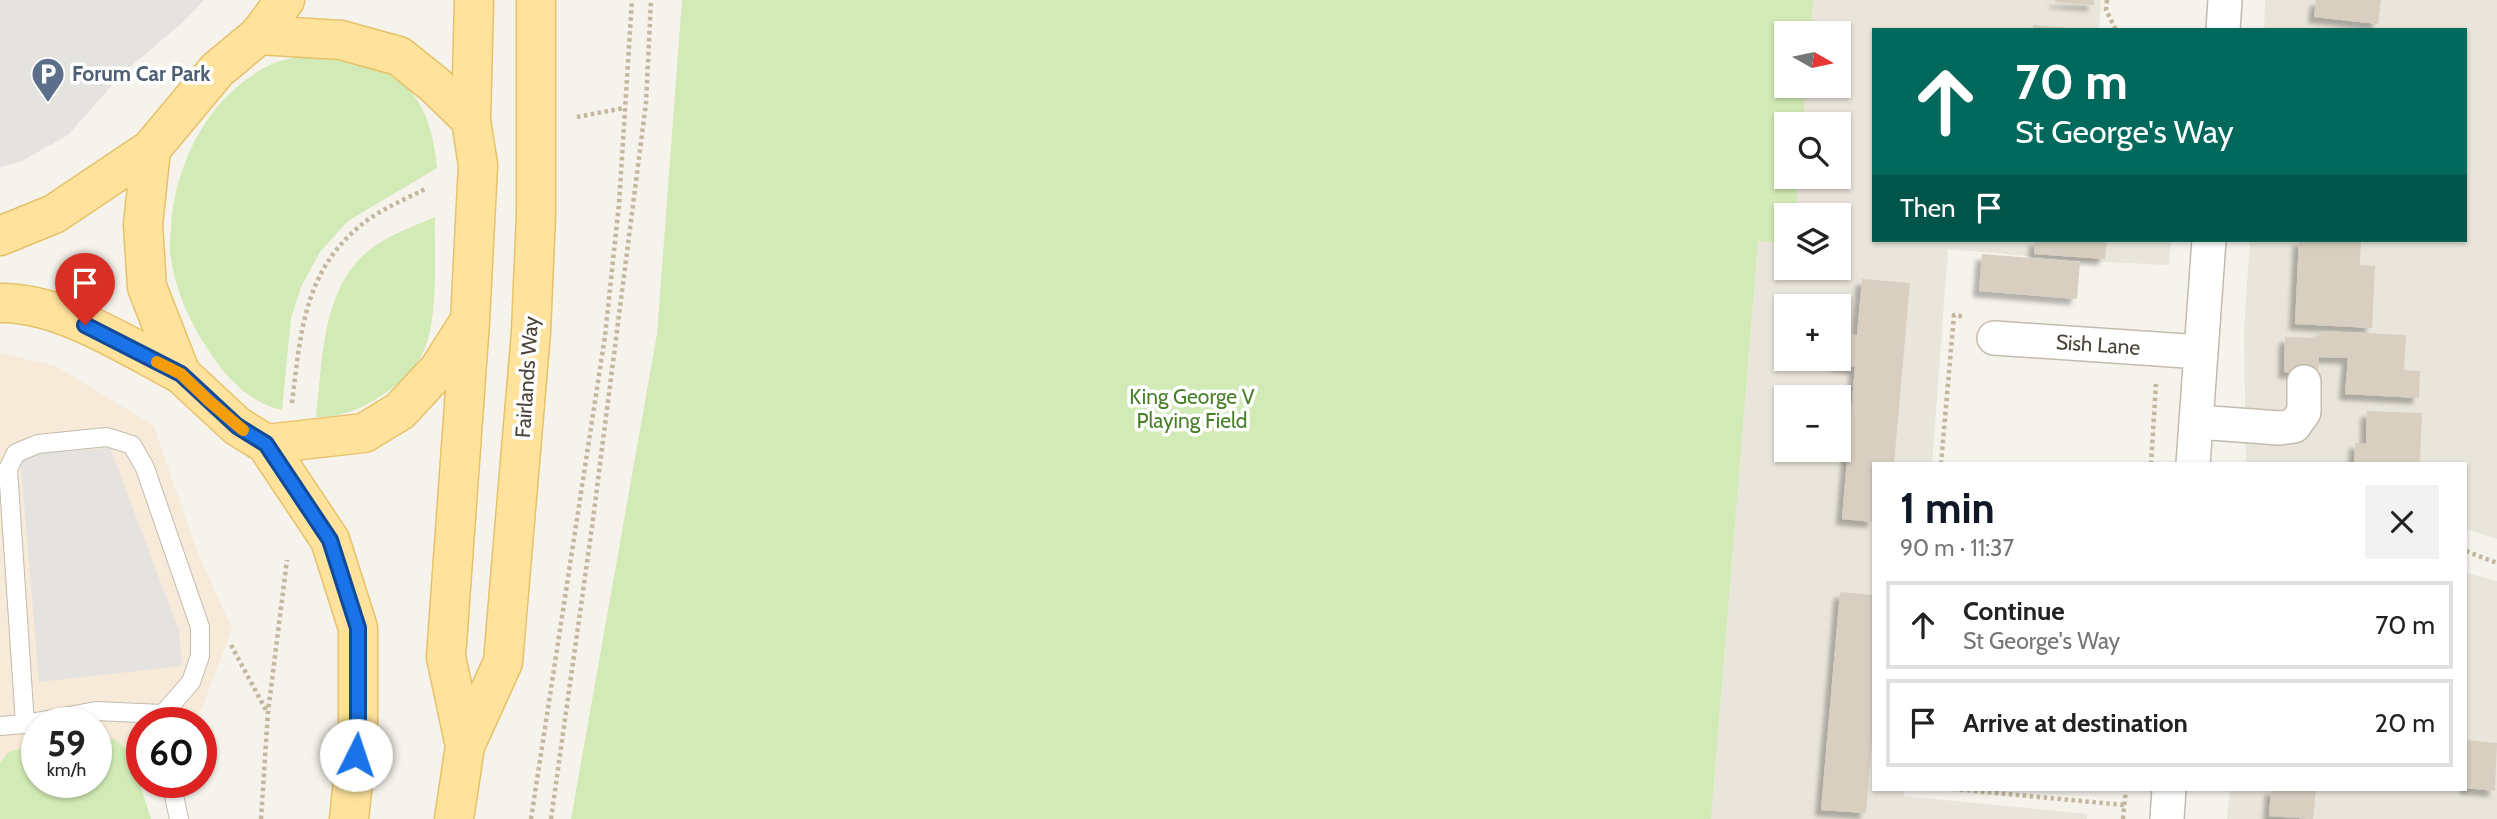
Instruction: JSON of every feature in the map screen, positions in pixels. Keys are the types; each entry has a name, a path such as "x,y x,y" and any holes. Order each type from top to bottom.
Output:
{"main road":[{"path":"0,236 54,214 151,149 217,70 259,35 285,0"},
{"name":"Fairlands Way","path":"465,746 446,657 470,321 478,165 471,120 474,0"},
{"name":"Fairlands Way","path":"454,819 465,746 503,662 531,332 536,215 536,0"},
{"path":"259,35 341,40 399,56 436,85 471,120"},
{"path":"151,149 143,225 147,286 181,374"},
{"path":"0,303 15,303 61,313 181,374 237,426 266,444 330,540 358,628 358,734 349,819"},
{"name":"Fairlands Way","path":"266,444 364,433 400,411 439,369 470,321"}],"street":[{"path":"2223,28 2225,0"},
{"path":"2193,462 2208,242"},
{"name":"Sish Lane","path":"1994,338 2201,352"},
{"path":"2197,422 2280,428 2294,426 2304,412 2304,382"},
{"path":"2167,819 2169,791"}],"lane":[{"path":"24,707 8,469 16,453 38,444 107,437 132,445 145,468 200,627 200,656 191,682 172,707"},
{"path":"0,726 21,724"},
{"path":"175,798 179,819"}],"path":[{"path":"531,819 605,336 619,204 632,0"},
{"path":"551,819 592,527 646,103 651,0"},
{"path":"2107,0 2106,10 2115,28"},
{"path":"570,118 624,108"},
{"path":"292,405 300,337 308,300 322,269 369,219 427,188"},
{"path":"1941,462 1954,315 1980,318 1994,338"},
{"path":"2467,551 2497,563"},
{"path":"261,819 268,712 287,560"},
{"path":"200,627 229,640 268,712"},
{"path":"1974,791 2124,805"},
{"path":"2123,819 2126,791"}],"shaded area":[{"name":"Forum Car Park","path":"0,0 204,0 183,22 123,73 68,135 20,162 0,167"},
{"path":"1813,0 2101,0 2099,28 1872,28 1872,242 2171,242 2169,265 2083,261 1948,249 1932,462 1872,462 1872,791 1904,791 1904,796 2087,814 2087,819 1711,819 1758,240 1774,242 1774,280 1851,280 1851,203 1797,203 1798,189 1851,189 1851,112 1804,112 1805,98 1852,98 1852,21 1812,21"},
{"path":"2265,0 2497,0 2497,539 2467,529 2467,462 2246,462 2244,331 2250,242 2467,242 2467,28 2264,28"},
{"path":"0,353 56,366 154,426 197,551 232,629 202,707 126,707 126,749 112,739 112,707 21,707 21,748 8,752 0,763"},
{"path":"110,448 179,631 182,666 39,682 20,454"},
{"path":"2467,573 2497,581 2497,819 2227,819 2230,791 2467,791"}],"green space":[{"name":"King George V Playing Field","path":"682,0 1813,0 1812,21 1774,21 1774,98 1805,98 1804,112 1774,112 1774,189 1798,189 1797,203 1774,203 1774,242 1758,241 1711,819 571,819 657,334"},
{"path":"328,53 384,70 402,82 425,115 437,168 348,221 320,252 301,287 291,318 282,410 259,402 231,380 195,329 179,292 172,266 171,226 179,179 188,156 198,134 227,96 245,80 273,64 296,57"},
{"path":"435,217 434,303 429,336 420,357 410,371 383,395 355,410 316,417 327,328 341,286 353,267 376,245"},
{"path":"112,739 126,749 126,798 144,798 151,819 0,819 0,763 8,752 21,748 21,798 112,798"}],"building":[{"path":"2094,0 2094,5 2055,2"},
{"path":"2316,0 2381,0 2378,24 2314,17"},
{"path":"2033,25 2070,28 2033,28"},
{"path":"2035,242 2107,242 2105,259 2034,254"},
{"path":"2299,242 2361,242 2360,265 2375,266 2372,328 2295,324"},
{"path":"1982,254 2080,262 2077,299 1979,291"},
{"path":"1862,279 1910,283 1894,462 1872,462 1872,522 1842,519 1847,462 1851,462 1855,367 1851,367 1851,335 1857,335"},
{"path":"2320,331 2406,335 2404,370 2420,371 2419,398 2345,394 2348,358 2319,357 2318,374 2284,372 2285,337 2320,338"},
{"path":"2367,411 2422,413 2420,462 2354,462 2355,443 2366,443"},
{"path":"1840,592 1872,595 1872,740 1866,813 1821,810"},
{"path":"2467,740 2497,743 2495,791 2467,788"},
{"path":"2271,791 2316,791 2313,819 2269,816"}],"slow traffic":[{"path":"157,362 181,374 243,430"}],"place":[{"name":"Forum Car Park","path":"48,104"}],"route":[{"path":"85,325 181,374 237,426 266,444 330,540 358,628 356,755"}]}
